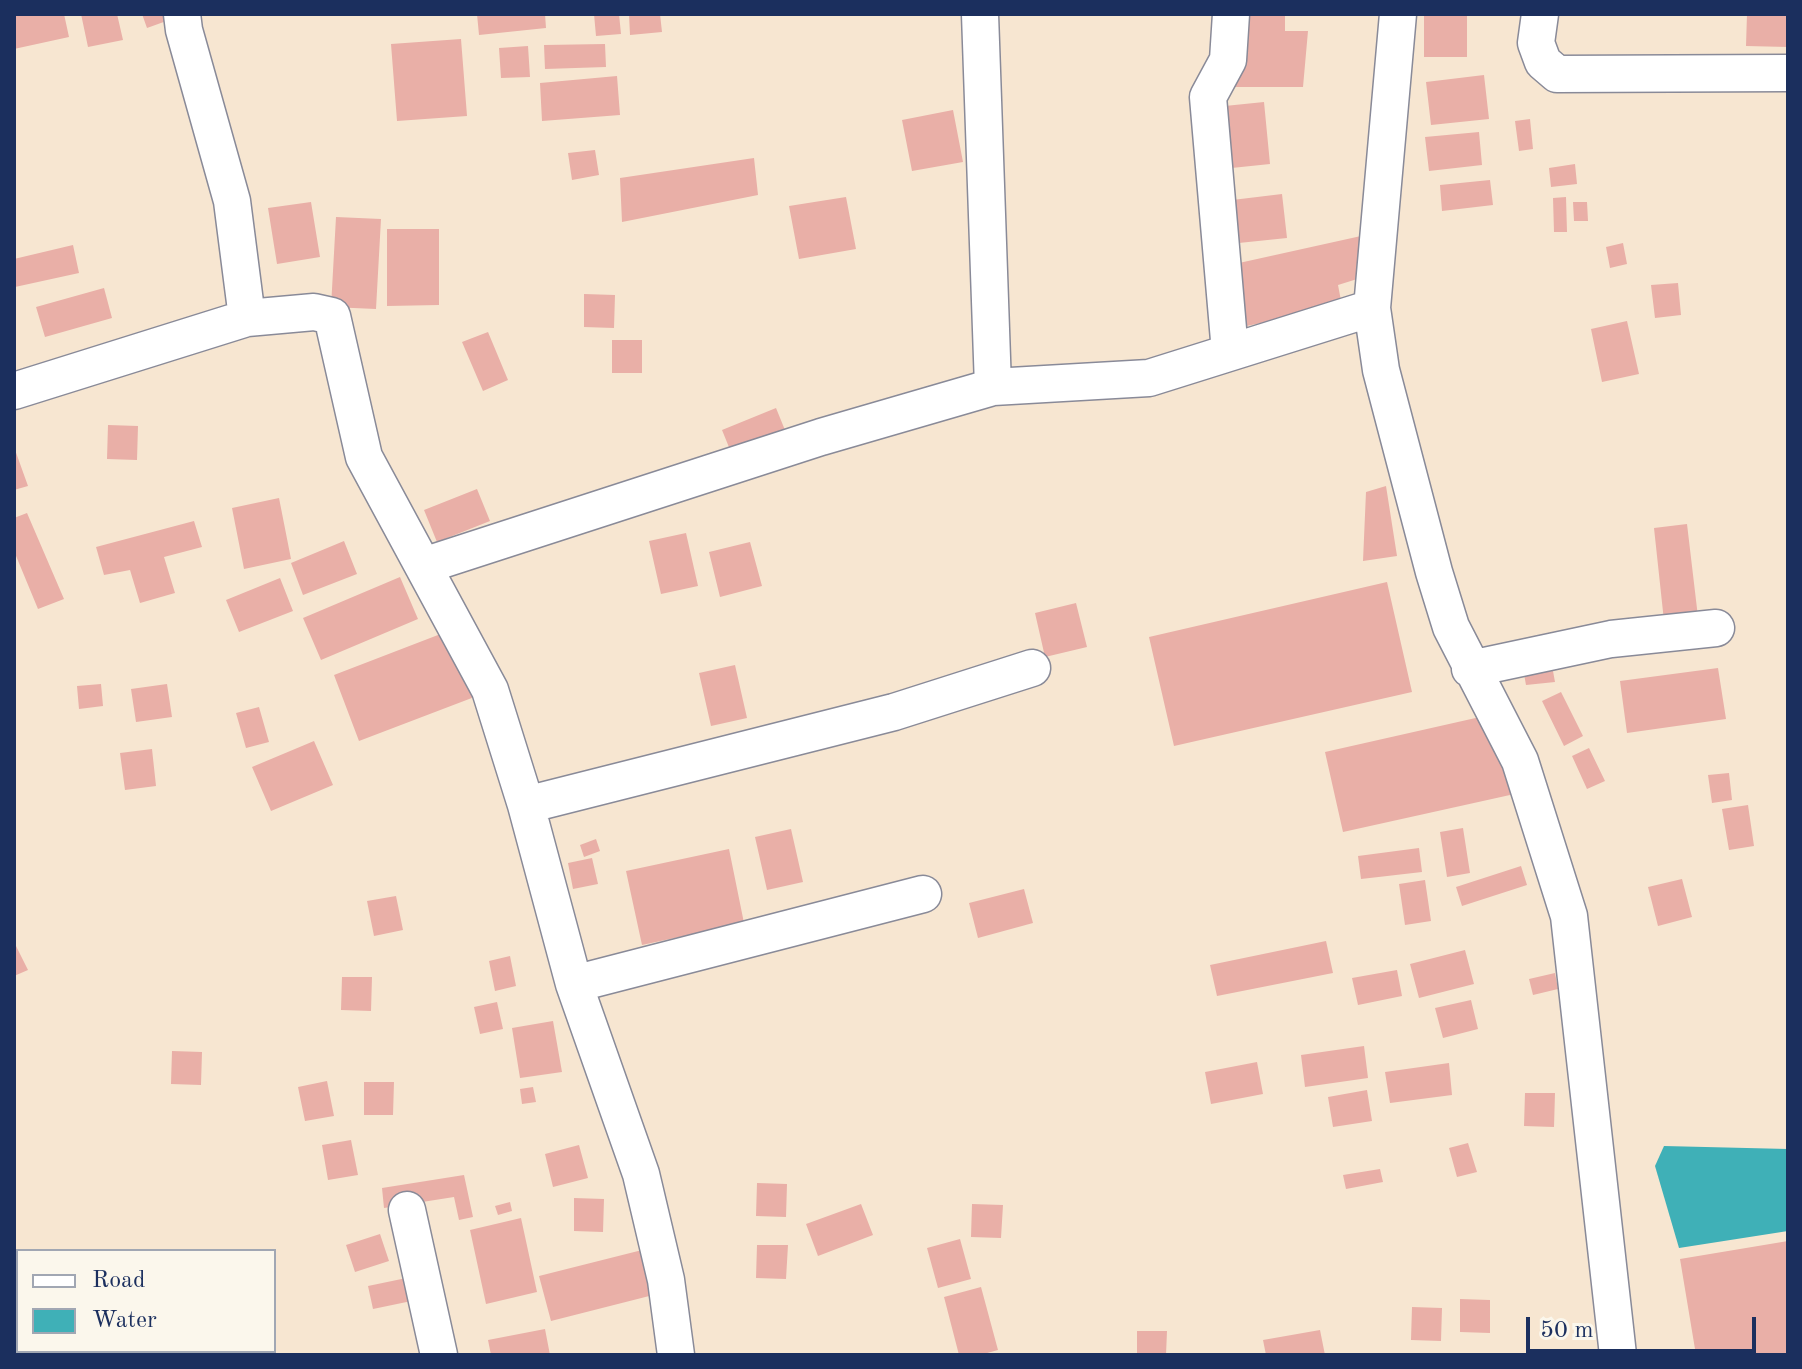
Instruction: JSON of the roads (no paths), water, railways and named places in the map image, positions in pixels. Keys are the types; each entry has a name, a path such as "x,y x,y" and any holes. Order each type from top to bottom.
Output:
{"street":[{"path":"182,14 232,201 247,318"},
{"path":"980,14 993,387"},
{"path":"1230,352 1208,97 1228,60 1231,14"},
{"path":"1398,14 1372,308 1381,370 1451,627 1520,761 1569,916 1618,1355"},
{"path":"1540,14 1536,43 1543,62 1557,74 1788,73"},
{"path":"423,566 821,437 993,387 1149,378 1372,308"},
{"path":"14,391 247,318 314,312 332,316 364,457 490,690 526,805 574,984 641,1174 666,1280 676,1355"},
{"path":"1470,669 1611,639 1716,628"},
{"path":"526,805 894,712 1032,668"},
{"path":"574,984 923,894"},
{"path":"407,1210 439,1355"}],"water":[{"path":"1664,1146 1788,1149 1788,1231 1679,1248 1655,1166"}]}
